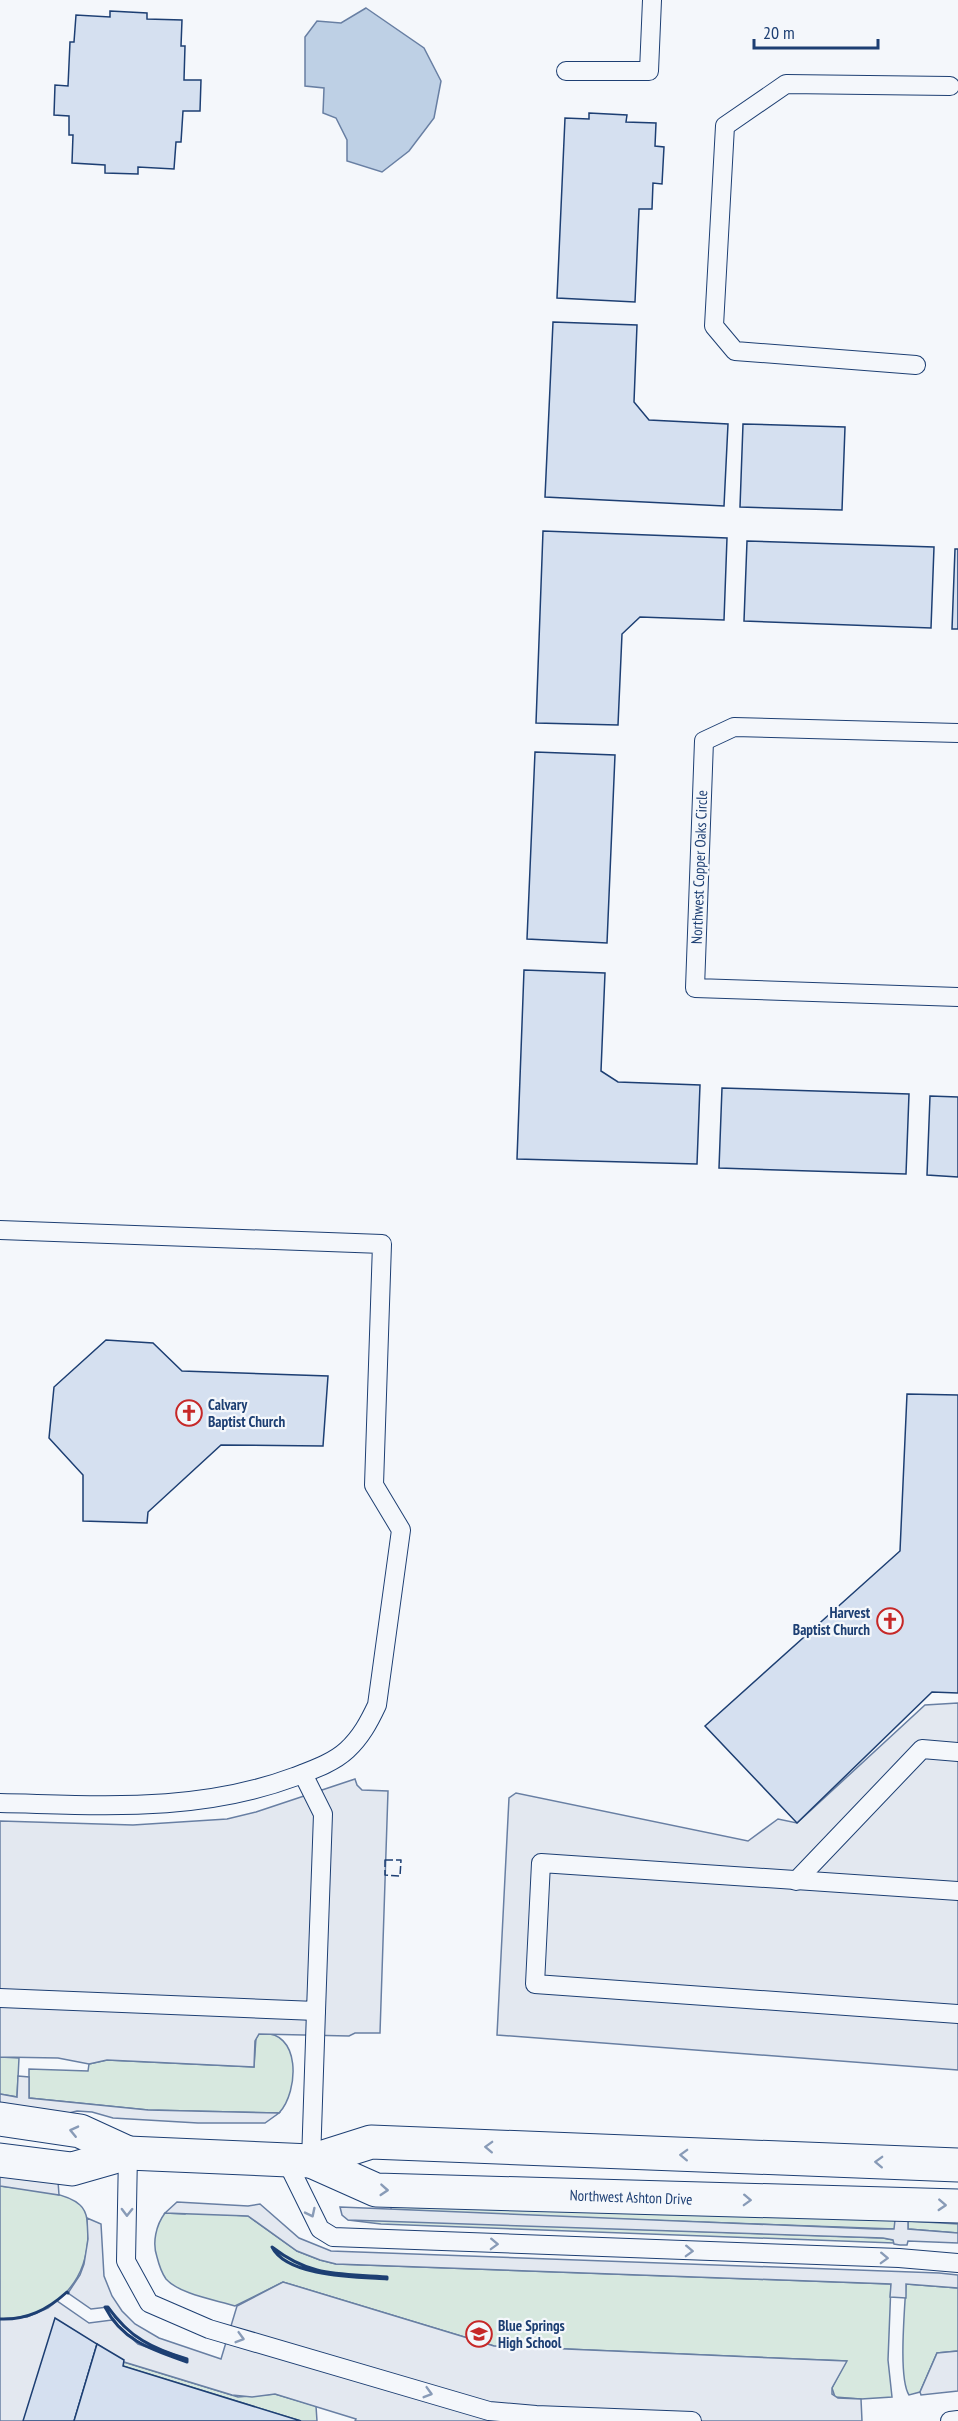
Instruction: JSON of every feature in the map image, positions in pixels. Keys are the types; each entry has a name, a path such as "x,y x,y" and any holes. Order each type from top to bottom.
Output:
{"street":[{"name":"Northwest Ashton Drive","path":"0,2119 80,2131 128,2153"},
{"name":"Northwest Ashton Drive","path":"0,2160 72,2169 128,2153 298,2161 371,2142 958,2165"},
{"name":"Northwest Ashton Drive","path":"298,2161 376,2190 958,2206"}],"lane":[{"path":"566,71 649,71 652,0"},
{"path":"916,365 735,351 714,326 725,126 786,84 950,86"},
{"name":"Northwest Copper Oaks Circle","path":"958,733 734,727 704,741 695,988 958,997"},
{"path":"0,1230 382,1244 374,1485 401,1530 377,1705 364,1730 345,1752 316,1769 236,1795 148,1806 0,1803"},
{"path":"796,1881 922,1749 958,1752"},
{"path":"303,1774 323,1814 316,2011 298,2161 320,2229 333,2237 899,2258 958,2263"},
{"path":"958,1891 541,1863 535,1984 958,2014"},
{"path":"0,1998 316,2011"},
{"path":"128,2153 126,2261 149,2303 209,2329 489,2410 536,2415 692,2421"},
{"path":"950,2421 958,2420"}],"shaded area":[{"path":"958,1703 958,2070 497,2035 509,1798 516,1793 748,1841 778,1819 797,1823 925,1705"},
{"path":"355,1779 362,1790 388,1791 380,2033 355,2033 349,2036 259,2034 255,2041 254,2067 107,2060 89,2064 58,2058 0,2057 0,1821 133,1825 227,1819 256,1812"},
{"path":"259,2034 273,2035 283,2041 293,2063 290,2091 279,2113 148,2110 29,2098 29,2069 88,2071 89,2064 107,2060 254,2067 256,2038"},
{"path":"0,2057 19,2058 17,2097 0,2094"},
{"path":"18,2076 29,2077 29,2098 148,2110 279,2113 265,2123 198,2123 113,2118 92,2112 77,2111 65,2114 0,2105 0,2094 17,2097"},
{"path":"0,2174 58,2181 59,2195 0,2186"},
{"path":"0,2186 53,2193 73,2200 85,2211 88,2235 81,2270 73,2284 62,2296 50,2306 35,2313 0,2319"},
{"path":"177,2202 248,2206 260,2204 299,2238 331,2251 939,2273 958,2275 958,2288 906,2284 906,2298 890,2297 891,2284 336,2264 297,2251 248,2216 165,2213"},
{"path":"391,2204 895,2220 895,2229 391,2211"},
{"path":"340,2207 875,2229 894,2229 895,2220 908,2220 908,2229 958,2233 958,2243 908,2241 907,2245 900,2245 894,2244 893,2240 883,2238 348,2220 342,2215"},
{"path":"185,2212 248,2216 297,2251 336,2264 891,2284 888,2360 892,2397 861,2399 835,2397 832,2388 846,2361 494,2346 283,2282 235,2306 180,2289 163,2274 156,2252 157,2229 165,2213 185,2214"},
{"path":"87,2218 101,2224 104,2276 112,2296 122,2311 135,2324 159,2338 221,2359 237,2306 283,2282 494,2346 847,2361 832,2388 832,2394 838,2398 861,2399 862,2421 355,2421 356,2419 275,2394 252,2397 232,2395 124,2362 97,2344 74,2421 0,2421 0,2319 27,2317 48,2308 57,2301 89,2323 112,2320 138,2344 187,2361 187,2359 151,2346 134,2336 108,2307 91,2309 68,2293 80,2275 84,2264 88,2239"},
{"path":"348,2220 883,2238 894,2240 894,2243 381,2224"},
{"path":"908,2221 958,2224 958,2233 908,2229"},
{"path":"906,2284 958,2288 958,2351 937,2353 920,2392 909,2395 903,2358"},
{"path":"958,2351 958,2391 921,2395 920,2392 937,2353"},
{"path":"124,2362 238,2397 275,2394 316,2406 317,2421 301,2421 123,2366"}],"water":[{"path":"366,8 424,48 441,81 434,118 409,151 382,172 347,161 347,140 336,118 323,113 324,88 305,86 305,37 317,21 341,23"}],"building":[{"path":"110,11 147,13 147,19 182,20 181,46 185,46 184,80 201,80 200,111 183,111 181,142 176,142 174,169 138,167 138,174 105,173 105,165 72,163 73,135 69,135 69,116 54,115 55,85 68,86 70,42 74,42 76,15 110,17"},
{"path":"589,113 627,115 626,122 656,123 655,146 664,147 662,184 653,183 652,209 639,209 635,302 557,298 565,118 589,119"},
{"path":"553,322 637,325 634,402 649,420 728,424 724,506 545,497"},
{"path":"743,424 845,427 842,510 740,507"},
{"path":"543,531 727,538 724,620 640,617 622,634 618,725 536,723"},
{"path":"747,541 934,547 931,628 744,621"},
{"path":"955,549 958,549 958,629 952,629"},
{"path":"535,752 615,755 607,943 527,939"},
{"path":"524,970 605,973 601,1071 618,1082 700,1085 697,1164 517,1159"},
{"path":"722,1088 909,1094 906,1174 719,1168"},
{"path":"930,1096 958,1097 958,1177 927,1175"},
{"name":"Calvary Baptist Church","path":"106,1340 153,1343 182,1371 328,1376 323,1446 221,1445 148,1512 147,1523 83,1521 83,1475 49,1438 54,1387"},
{"name":"Harvest Baptist Church","path":"907,1394 958,1395 958,1693 932,1692 797,1823 705,1726 900,1551"},
{"path":"55,2318 97,2344 74,2421 23,2421"},
{"path":"97,2344 124,2360 123,2366 301,2421 74,2421"}],"fence":[{"path":"385,1860 401,1860 400,1876 385,1875 385,1860"}],"wall":[{"path":"272,2247 286,2257 314,2269 341,2274 387,2277 387,2279 341,2276 307,2270 280,2257 272,2247"},
{"path":"0,2319 19,2318 36,2313 68,2293"},
{"path":"105,2307 108,2307 133,2334 153,2346 187,2359 187,2362 151,2348 129,2336 112,2319 105,2307"}],"place":[{"name":"Calvary Baptist Church","path":"189,1413"},
{"name":"Harvest Baptist Church","path":"890,1621"},
{"name":"Blue Springs High School","path":"479,2334"}]}
